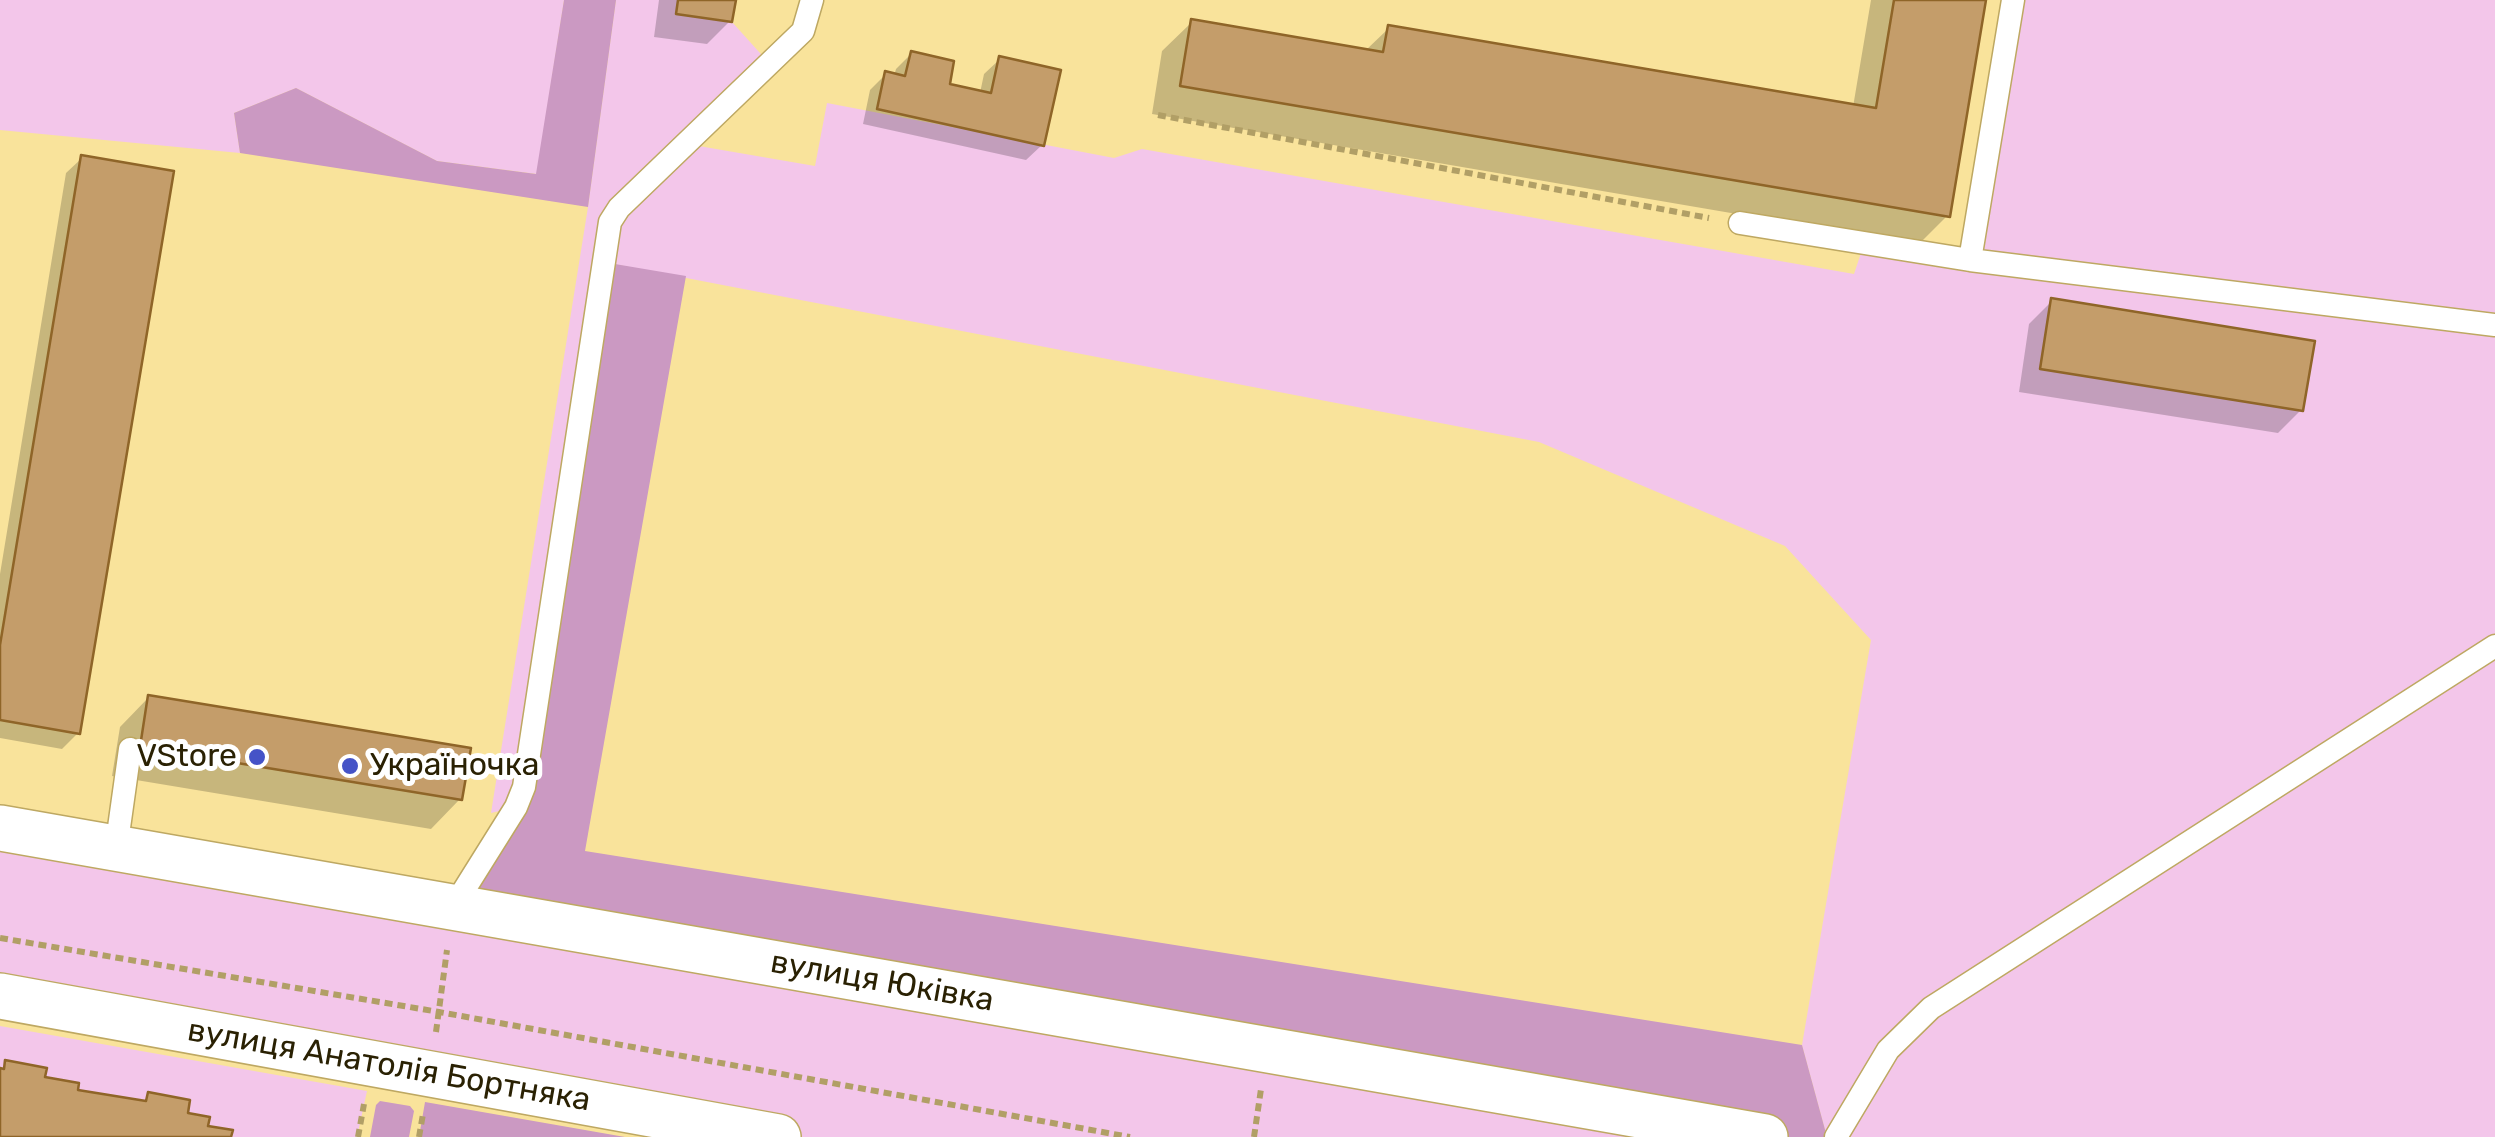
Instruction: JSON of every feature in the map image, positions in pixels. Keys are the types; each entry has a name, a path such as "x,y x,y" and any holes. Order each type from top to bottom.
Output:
{"street":[{"name":"вулиця Юківка","path":"0,828 1764,1137"},
{"name":"вулиця Анатолія Бортняка","path":"0,996 778,1137"}],"lane":[{"path":"454,906 516,807 524,787 610,222 619,208 803,31 812,0"},
{"path":"1970,260 2014,0"},
{"path":"1740,224 1970,260 2495,325"},
{"path":"1836,1137 1888,1050 1931,1008 2495,646"},
{"path":"116,849 130,749"}],"path":[{"path":"1158,114 1740,224"},
{"path":"431,1072 454,906"},
{"path":"0,938 439,1012 1130,1137"}],"shaded area":[{"path":"0,0 564,0 537,174 437,161 296,88 234,113 240,153 0,130"},
{"path":"564,0 616,0 588,207 240,153 234,113 296,88 437,161 536,174"},
{"path":"616,0 678,0 676,14 732,22 769,63 687,144 815,166 827,103 1114,158 1142,149 1854,274 1864,244 1970,259 2013,0 2495,0 2495,1137 1827,1137 1802,1045 1871,640 1785,546 1539,442 603,262 516,807 491,813 588,207"},
{"path":"603,262 686,276 585,851 1802,1045 1827,1137 1765,1137 454,906 516,807"},
{"path":"0,828 1765,1137 775,1137 0,996"},
{"path":"0,1026 367,1091 357,1137 231,1137 232,1130 208,1126 210,1117 188,1113 189,1100 148,1092 146,1101 78,1090 79,1084 45,1077 47,1069 5,1061 4,1069 0,1068"},
{"path":"380,1101 410,1106 414,1111 409,1137 370,1137"},
{"path":"425,1102 625,1137 419,1137"}],"building":[{"path":"678,0 736,0 732,22 676,14"},
{"path":"1894,0 1986,0 1950,217 1180,86 1191,19 1383,52 1388,25 1876,108"},
{"path":"911,51 954,61 950,84 991,93 999,56 1061,70 1044,146 877,109 885,71 905,76"},
{"path":"81,155 174,171 80,734 0,720 0,645"},
{"path":"2051,298 2315,341 2303,411 2040,369"},
{"path":"148,695 471,748 462,800 140,747"},
{"path":"5,1060 47,1068 45,1077 79,1083 78,1090 146,1101 148,1092 190,1100 188,1113 210,1117 208,1126 233,1130 231,1137 0,1137 0,1068 4,1069"}],"place":[{"name":"VStore","path":"257,757"},
{"name":"Україночка","path":"350,766"}]}
